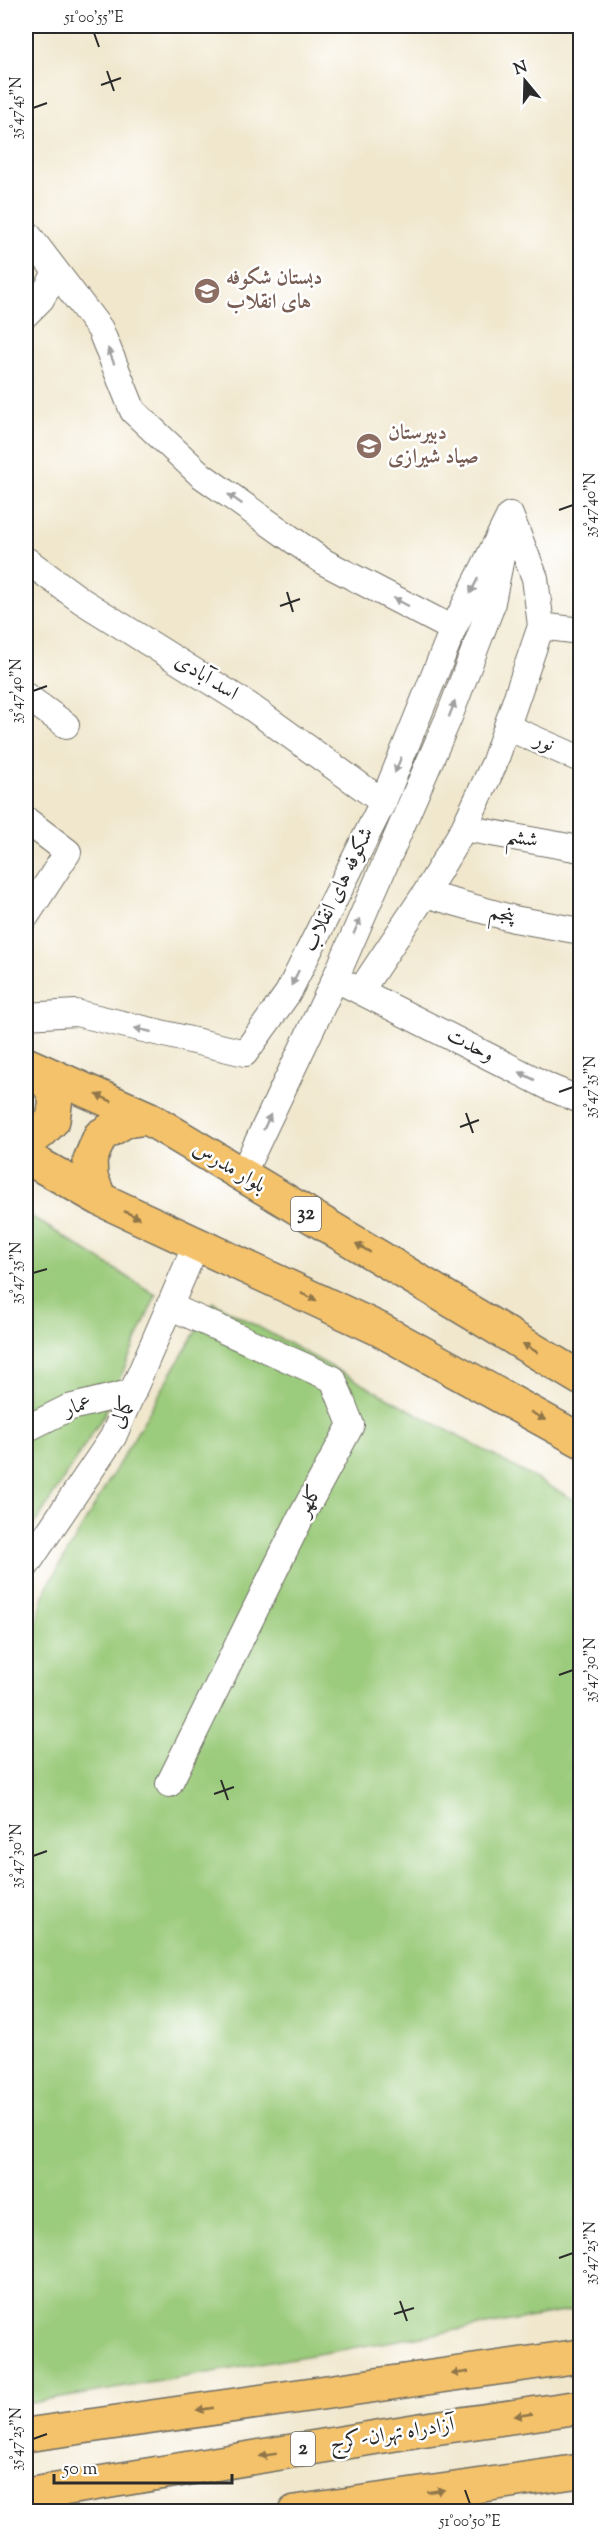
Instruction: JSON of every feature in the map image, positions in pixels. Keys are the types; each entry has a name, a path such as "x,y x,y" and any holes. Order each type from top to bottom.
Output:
{"highway":[{"name":"بلوار مدرس","path":"26,1065 148,1118 580,1378"},
{"path":"26,1065 48,1083 56,1098 53,1120 40,1133 26,1136"},
{"path":"100,1199 91,1177 90,1160 100,1136 125,1121 148,1118"},
{"path":"26,1157 100,1199 379,1329 580,1440"},
{"path":"26,2435 580,2356"},
{"name":"آزادراه تهران-کرج","path":"26,2495 408,2432 580,2407"},
{"path":"295,2511 580,2471"}],"street":[{"path":"26,232 100,329 133,411 201,475 324,562 453,629"},
{"path":"26,314 41,299 56,273"},
{"path":"361,990 425,894 464,828 494,764 541,626 535,578 510,514"},
{"name":"شکوفه های انقلاب","path":"26,1016 76,1013 245,1053 288,993 383,802 453,629 510,514"},
{"name":"شکوفه های انقلاب","path":"242,1175 335,979 449,717 491,607 510,514"},
{"name":"اسد آبادی","path":"26,560 82,601 248,705 383,802"},
{"path":"541,626 580,631"},
{"path":"26,696 66,725"},
{"name":"نور","path":"507,727 580,759"},
{"path":"26,820 68,852 26,916"},
{"name":"ششم","path":"464,828 580,849"},
{"name":"پنجم","path":"425,894 514,919 580,931"},
{"name":"شکوفه های انقلاب","path":"335,979 361,990"},
{"name":"وحدت","path":"361,990 551,1088 580,1100"},
{"name":"کمالی","path":"26,1566 113,1437 196,1245"},
{"name":"کلهر","path":"169,1784 300,1519 351,1425 333,1379 170,1306"},
{"name":"عمار","path":"26,1429 68,1408 133,1392"}],"green space":[{"path":"26,1213 156,1295 104,1415 26,1538"},
{"path":"213,1302 580,1503 580,2309 26,2404 26,1657 46,1589"}],"place":[{"name":"دبستان شکوفه های انقلاب","path":"207,291"},
{"name":"دبیرستان صیاد شیرازی","path":"369,446"}]}
